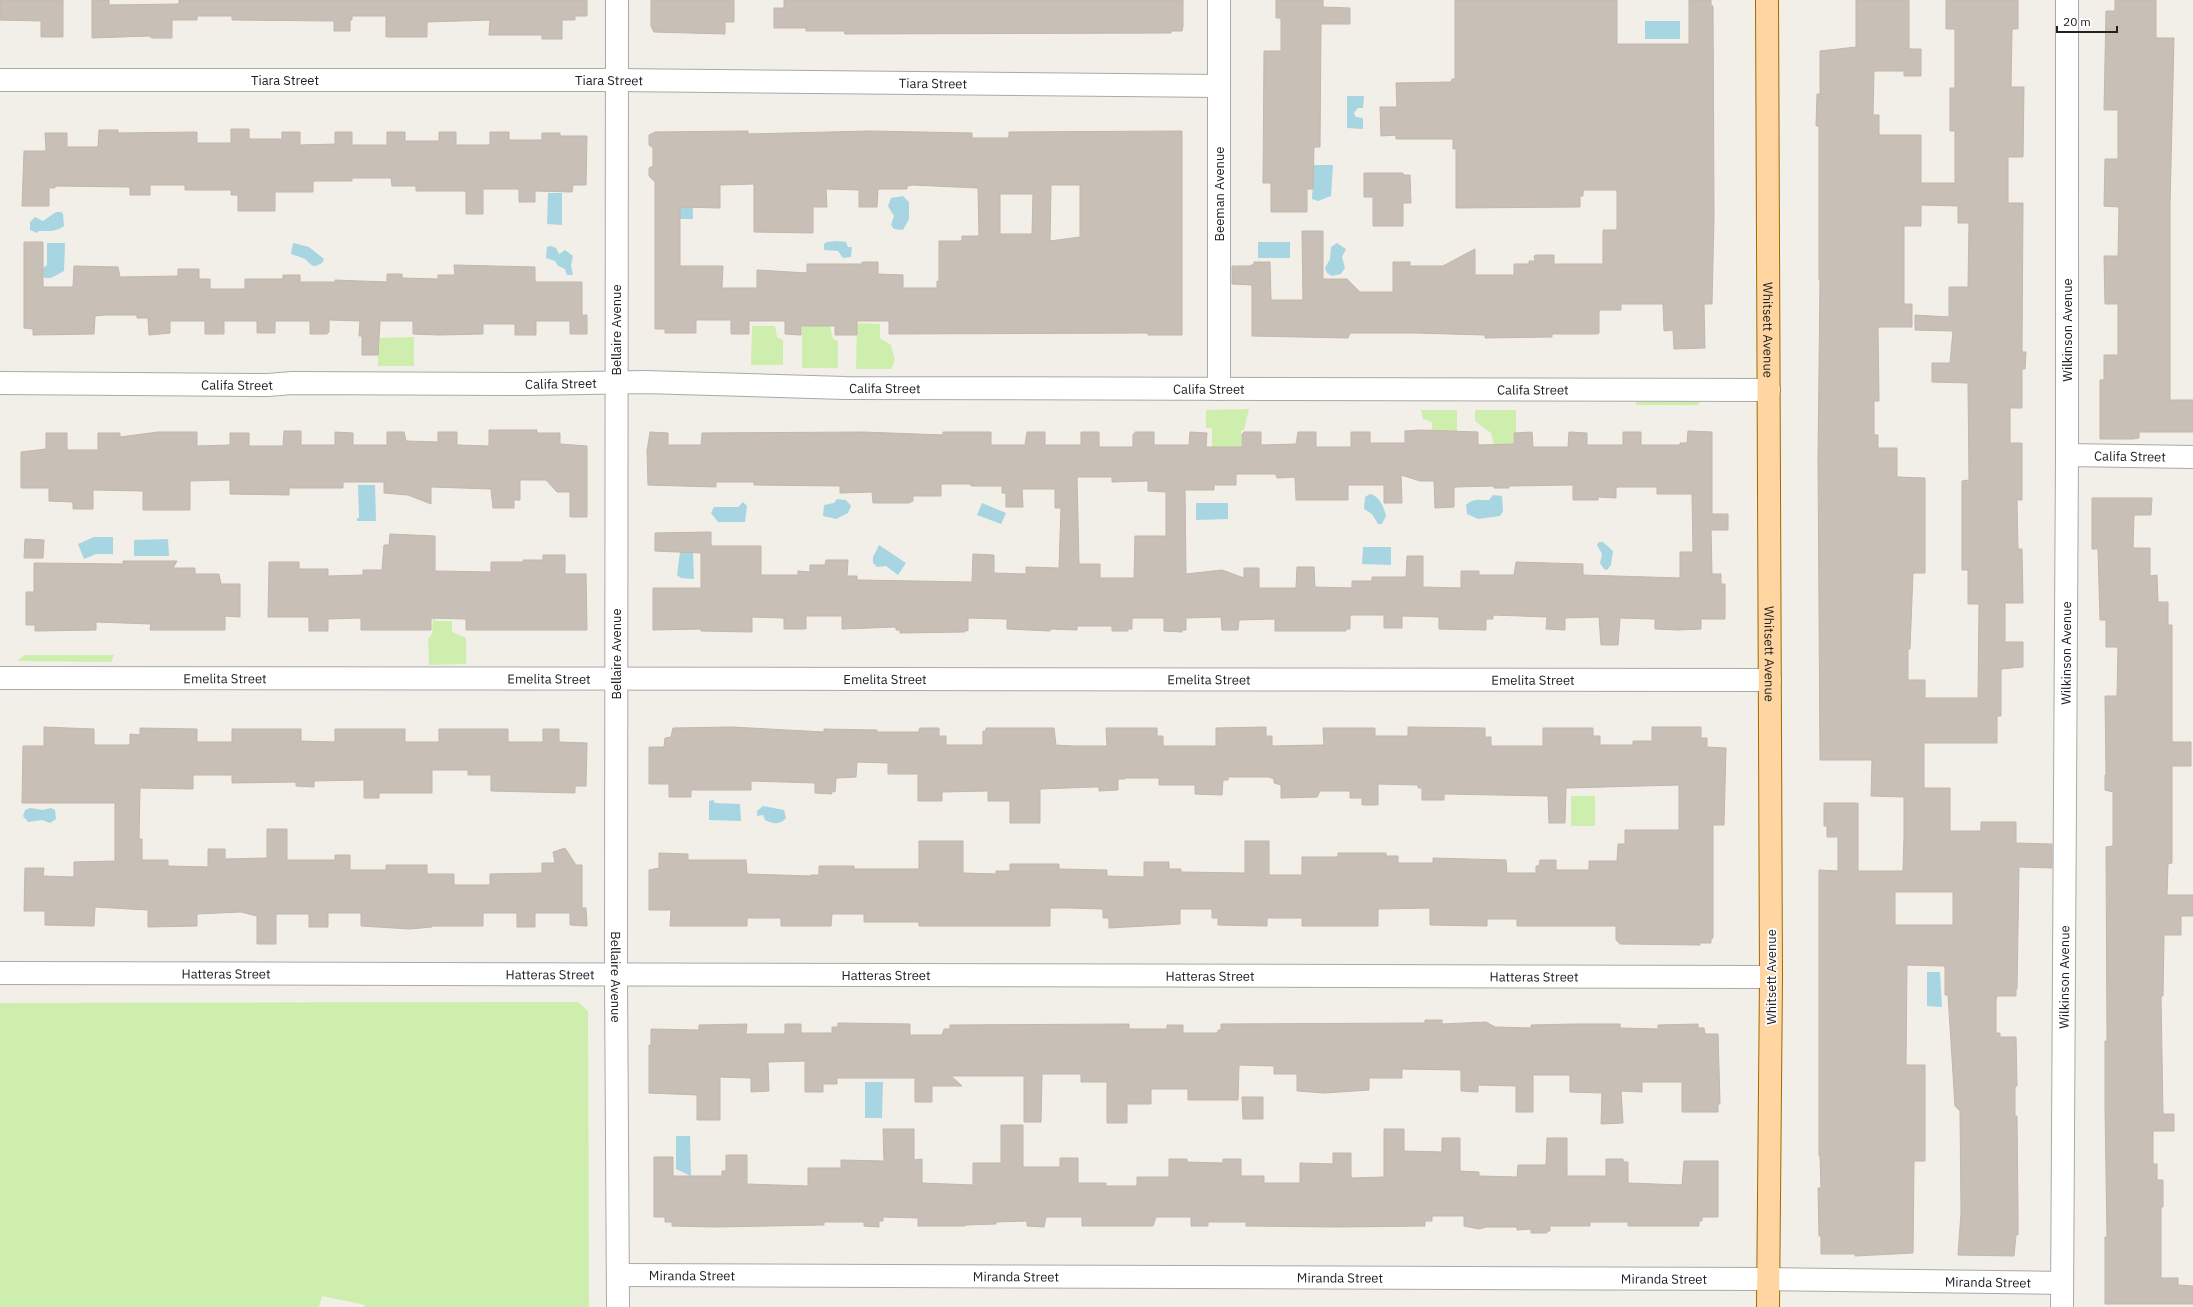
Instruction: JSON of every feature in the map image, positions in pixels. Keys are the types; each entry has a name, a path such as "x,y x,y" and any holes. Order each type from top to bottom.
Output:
{"main road":[{"name":"Whitsett Avenue","path":"1767,0 1771,977 1768,1307"}],"street":[{"name":"Bellaire Avenue","path":"617,0 615,382 618,1307"},
{"name":"Beeman Avenue","path":"1219,0 1219,389"},
{"name":"Wilkinson Avenue","path":"2062,1307 2067,455 2067,0"},
{"name":"Tiara Street","path":"0,80 617,80 1219,86"},
{"name":"Califa Street","path":"0,383 268,385 292,383 615,382 845,388 1769,390"},
{"name":"Califa Street","path":"2067,455 2193,456"},
{"name":"Emelita Street","path":"0,678 1770,680"},
{"name":"Hatteras Street","path":"0,973 1771,977"},
{"name":"Miranda Street","path":"619,1275 1768,1280 2062,1283"}],"green space":[{"path":"857,323 880,324 880,338 891,345 895,360 891,369 856,369"},
{"path":"752,326 775,326 777,337 783,340 783,365 751,365"},
{"path":"802,326 830,326 833,339 838,341 838,368 802,368"},
{"path":"414,337 414,366 378,366 378,338"},
{"path":"1699,398 1699,405 1635,405 1638,400"},
{"path":"1249,409 1244,430 1241,431 1241,448 1212,447 1212,428 1206,428 1206,410"},
{"path":"1421,410 1457,410 1457,448 1432,430 1432,422 1423,419"},
{"path":"1475,410 1516,410 1516,433 1513,433 1513,449 1494,445 1491,433 1475,421"},
{"path":"433,616 435,616 435,621 452,621 452,632 466,638 466,664 429,665 428,639 432,634"},
{"path":"25,655 114,655 111,662 17,661"},
{"path":"1571,796 1595,796 1595,826 1571,826"},
{"path":"578,1002 588,1011 589,1307 364,1307 365,1305 322,1296 319,1307 0,1307 0,1003"}],"water":[{"path":"1645,21 1680,21 1680,39 1645,39"},
{"path":"1347,96 1364,96 1363,108 1358,108 1354,113 1356,117 1363,118 1363,129 1347,128"},
{"path":"1314,165 1333,165 1331,196 1318,201 1312,199"},
{"path":"677,187 692,187 693,219 678,219"},
{"path":"548,193 562,193 562,225 547,224"},
{"path":"903,196 909,202 909,219 903,230 894,229 891,225 894,216 888,206 891,198"},
{"path":"56,212 61,212 63,214 64,226 55,230 39,231 37,233 30,230 30,222 35,217 43,221"},
{"path":"827,242 846,242 848,247 852,247 851,257 843,258 838,251 824,250 824,244"},
{"path":"1258,242 1290,242 1290,258 1258,258"},
{"path":"47,243 65,243 64,271 51,278 45,278 42,275 43,268 47,265"},
{"path":"293,243 309,247 324,259 322,263 312,266 305,259 291,254"},
{"path":"1337,243 1346,249 1342,257 1345,268 1341,274 1332,276 1327,273 1325,268 1330,259 1331,247"},
{"path":"551,246 556,248 559,254 565,250 573,256 571,265 573,275 567,275 565,269 558,266 555,261 546,258 547,247"},
{"path":"358,485 375,485 376,521 357,521 357,518 359,518"},
{"path":"1370,494 1379,500 1384,509 1386,516 1382,524 1378,524 1372,514 1364,509 1365,497"},
{"path":"1493,495 1502,496 1503,511 1500,516 1478,519 1467,514 1466,505 1471,501 1489,500"},
{"path":"837,499 846,500 851,506 848,513 836,519 823,516 824,505 834,503"},
{"path":"743,502 747,506 745,522 718,522 711,513 714,507 738,507"},
{"path":"982,503 1006,513 1001,524 977,515"},
{"path":"1196,503 1228,503 1228,519 1196,520"},
{"path":"94,537 113,537 113,554 96,554 84,559 78,544"},
{"path":"168,539 169,556 134,556 134,540"},
{"path":"1599,542 1603,542 1613,551 1611,565 1607,570 1604,569 1600,563 1602,554 1597,545"},
{"path":"879,545 906,563 898,575 886,566 877,567 873,563 873,557"},
{"path":"1363,547 1391,547 1391,565 1362,564"},
{"path":"680,552 693,552 694,579 681,578 677,575"},
{"path":"713,800 715,803 740,804 741,821 709,820 709,801"},
{"path":"763,806 784,810 786,818 782,822 773,823 765,820 763,815 757,816 757,811"},
{"path":"30,808 43,810 51,808 55,810 56,819 50,823 42,820 28,822 23,816 25,810"},
{"path":"1927,972 1940,972 1942,1007 1927,1006"},
{"path":"865,1082 883,1082 882,1118 865,1118"},
{"path":"676,1136 690,1136 691,1176 676,1169"}],"building":[{"path":"0,0 63,0 63,37 41,37 41,21 0,20"},
{"path":"92,0 109,0 109,5 179,4 179,0 587,0 587,16 575,16 575,20 562,20 562,39 542,39 542,35 489,35 490,20 427,22 427,37 386,37 386,16 352,16 352,20 350,20 350,31 334,31 334,21 232,20 232,16 197,16 197,20 172,20 172,38 152,38 149,36 92,38"},
{"path":"651,0 734,0 734,22 725,22 725,34 654,32 651,26"},
{"path":"784,0 1183,0 1183,26 1182,31 1171,31 1171,33 845,34 844,31 806,31 806,28 774,28 774,8 784,8"},
{"path":"1276,0 1323,0 1323,7 1350,8 1350,24 1321,24 1320,147 1314,147 1313,189 1307,189 1307,212 1271,212 1271,183 1263,183 1264,51 1281,51 1281,18 1276,18"},
{"path":"1455,0 1617,0 1617,44 1689,44 1689,0 1711,0 1711,6 1713,6 1714,217 1712,304 1704,304 1705,348 1674,349 1673,330 1664,331 1663,304 1621,304 1621,310 1599,310 1599,333 1597,334 1552,334 1552,337 1485,338 1485,335 1416,333 1350,333 1348,338 1252,336 1252,285 1232,284 1232,266 1250,266 1254,264 1254,262 1270,262 1271,300 1303,300 1302,231 1323,231 1323,279 1347,279 1360,292 1393,292 1393,262 1410,262 1410,266 1443,266 1475,249 1475,275 1514,275 1514,264 1529,264 1529,261 1535,261 1534,256 1537,255 1554,255 1554,264 1603,264 1603,230 1617,230 1617,190 1583,190 1583,196 1580,196 1580,207 1456,208 1456,149 1453,149 1453,139 1396,139 1396,135 1381,136 1380,107 1397,107 1396,83 1451,82 1452,79 1455,79"},
{"path":"1856,0 1909,0 1909,47 1910,49 1921,49 1921,76 1904,76 1904,71 1874,71 1873,115 1879,115 1879,135 1921,135 1921,183 1955,183 1955,131 1950,131 1950,88 1955,88 1955,29 1946,29 1946,0 2018,0 2018,29 2012,29 2011,87 2024,87 2023,157 2008,157 2008,203 2023,203 2022,352 2026,352 2025,369 2022,369 2022,408 2010,408 2010,443 2022,443 2022,500 2017,500 2018,549 2022,549 2023,603 2005,603 2005,642 2023,642 2023,667 2001,669 2001,716 1997,716 1997,743 1924,743 1924,788 1950,788 1950,831 1981,831 1981,822 2016,822 2016,843 2052,844 2052,868 2019,867 2016,996 1997,996 1996,1000 1996,1033 2000,1033 2000,1037 2016,1037 2017,1086 2015,1086 2015,1116 2017,1116 2018,1235 2016,1235 2014,1256 1958,1255 1961,1213 1960,1111 1955,1106 1948,995 1945,995 1945,966 1907,965 1906,1065 1925,1065 1925,1161 1914,1161 1913,1253 1855,1256 1855,1254 1821,1254 1818,1188 1821,1188 1819,1156 1819,870 1838,871 1838,837 1827,837 1827,826 1824,826 1824,803 1858,803 1858,871 1903,871 1904,797 1871,796 1872,760 1820,760 1818,459 1820,280 1819,126 1816,126 1817,94 1820,94 1820,51 1856,47","holes":["1921,205 1958,206 1958,223 1969,223 1968,287 1949,287 1949,317 1915,315 1915,330 1953,331 1950,363 1932,363 1932,382 1968,383 1969,480 1962,481 1962,570 1968,570 1968,604 1979,604 1978,698 1925,698 1925,680 1908,680 1908,649 1910,649 1913,573 1925,573 1925,478 1897,477 1897,448 1878,448 1878,435 1874,435 1874,401 1879,401 1878,327 1912,327 1912,304 1904,304 1904,226 1921,226","1895,892 1953,892 1953,925 1895,925"]},
{"path":"2115,0 2156,0 2156,38 2174,38 2170,206 2170,400 2193,400 2193,432 2139,432 2139,438 2133,439 2100,439 2100,380 2104,380 2104,355 2118,355 2118,304 2105,304 2104,256 2118,256 2119,207 2104,206 2105,159 2118,159 2118,110 2104,110 2106,11 2115,11"},
{"path":"231,129 249,129 249,139 282,139 282,132 300,132 300,145 335,144 335,132 352,132 352,145 387,145 387,132 405,132 405,141 439,141 439,132 456,132 456,145 490,145 490,132 509,132 509,140 542,140 542,133 560,133 560,136 587,136 586,185 573,185 572,192 535,191 535,202 519,202 519,189 483,189 483,214 466,214 466,191 416,191 416,186 392,186 391,178 352,178 352,181 313,181 313,192 275,192 275,211 238,211 238,195 231,195 231,190 185,190 185,185 150,185 150,195 130,195 130,187 55,186 55,188 49,188 49,206 22,206 24,151 46,151 45,133 67,133 67,147 98,147 99,130 118,130 118,133 197,132 197,143 231,143"},
{"path":"748,131 748,134 868,131 972,133 972,138 1009,138 1009,132 1182,131 1182,335 1148,335 1148,333 889,334 889,321 857,321 857,335 835,335 835,326 801,326 801,335 785,334 785,321 749,321 749,334 731,334 731,320 696,320 696,333 665,333 665,329 655,329 655,182 649,176 649,168 653,166 653,148 649,145 649,135 655,132","holes":["754,184 754,232 813,233 813,207 827,207 826,189 859,190 859,207 877,207 878,189 907,189 907,186 913,185 978,188 979,236 962,236 962,241 939,241 939,282 937,281 937,288 903,288 903,275 878,274 878,262 862,262 862,264 807,264 807,273 757,270 757,288 722,288 723,266 680,266 680,207 720,208 720,185","1051,185 1080,185 1080,237 1050,241","1000,194 1033,194 1032,234 1000,234"]},
{"path":"1364,173 1403,173 1403,175 1410,175 1411,203 1403,203 1403,226 1373,226 1373,197 1364,197"},
{"path":"24,242 43,242 43,287 73,287 74,266 118,267 120,277 178,276 178,269 199,269 199,279 210,279 210,289 245,289 245,279 283,279 283,275 300,275 300,282 335,282 335,280 387,282 387,274 402,274 402,278 438,279 438,275 455,275 454,265 535,267 535,282 582,282 582,315 587,315 587,334 570,334 570,321 536,321 536,335 515,335 515,324 483,324 483,334 439,335 413,334 413,321 380,321 378,355 362,355 362,336 359,336 360,321 329,320 329,332 327,334 310,334 310,321 275,321 275,333 257,333 257,321 224,321 224,334 205,334 205,321 170,321 170,333 149,335 148,318 137,318 137,315 105,315 95,316 94,334 33,335 33,329 24,328"},
{"path":"489,430 537,430 537,433 560,433 560,444 587,446 587,517 570,517 570,492 557,492 546,480 520,480 520,500 514,500 514,508 493,508 491,489 431,487 431,504 408,495 384,493 384,482 343,482 343,488 289,488 289,495 230,494 230,480 190,481 190,510 143,510 143,491 93,490 93,509 73,509 73,502 49,501 49,488 21,488 21,452 46,449 46,433 67,433 67,450 98,450 98,433 120,433 120,437 158,432 197,432 197,446 230,445 230,433 249,433 249,446 283,446 284,431 301,431 301,445 335,445 335,432 353,433 353,445 387,445 387,432 404,432 406,441 438,442 438,432 457,432 457,445 489,446"},
{"path":"1420,430 1478,432 1478,445 1514,444 1514,433 1532,432 1533,447 1568,447 1569,432 1587,433 1587,445 1623,445 1623,432 1641,432 1641,445 1680,445 1680,443 1687,443 1688,431 1712,432 1712,514 1728,514 1728,530 1711,530 1712,574 1721,574 1721,584 1725,584 1725,619 1701,619 1701,629 1678,630 1655,629 1655,619 1620,618 1618,645 1601,645 1599,617 1565,618 1565,630 1546,629 1547,617 1493,615 1493,619 1486,619 1486,630 1439,629 1439,617 1402,616 1402,628 1384,628 1384,615 1350,615 1350,629 1346,629 1346,631 1275,631 1275,619 1239,620 1238,630 1222,630 1221,617 1186,618 1186,630 1182,630 1182,632 1164,631 1164,618 1132,618 1132,629 1128,629 1128,631 1112,631 1112,626 1077,626 1077,630 1051,629 1050,631 1007,629 1007,619 968,618 968,631 965,630 965,632 900,633 900,630 896,630 896,627 842,629 842,616 806,616 806,629 784,629 784,618 752,617 752,632 701,631 701,629 653,630 653,588 701,588 701,553 655,551 655,533 711,532 711,546 761,546 761,575 798,575 798,571 810,572 810,565 825,565 826,560 848,560 847,576 857,576 857,580 972,582 973,554 994,555 994,573 1026,574 1026,567 1059,568 1061,508 1055,508 1055,489 1022,489 1023,507 1006,507 1006,493 1002,493 1002,486 971,486 971,484 941,484 941,496 913,496 913,501 909,503 873,503 872,492 840,493 840,486 754,485 754,482 716,482 716,487 648,485 647,451 650,432 668,433 668,445 701,445 702,433 863,432 943,435 943,432 991,432 991,445 1025,445 1027,432 1045,432 1045,445 1081,445 1081,432 1099,432 1099,447 1133,447 1133,434 1135,434 1135,432 1154,432 1154,445 1189,445 1190,432 1207,433 1206,447 1242,447 1242,434 1244,432 1261,432 1261,445 1296,444 1298,432 1316,432 1316,447 1351,447 1351,432 1370,432 1370,443 1405,443 1405,431","holes":["1236,474 1276,474 1277,478 1295,477 1296,500 1348,500 1348,485 1384,485 1384,503 1402,503 1401,475 1420,481 1434,481 1435,508 1454,507 1454,487 1494,486 1494,488 1509,488 1509,486 1573,485 1573,500 1598,500 1598,497 1616,498 1616,488 1618,487 1657,487 1657,494 1692,494 1693,552 1680,552 1680,578 1583,575 1583,564 1516,562 1514,575 1479,575 1479,571 1461,571 1461,588 1423,587 1423,556 1407,556 1406,577 1372,577 1372,581 1352,581 1352,588 1315,587 1314,567 1297,567 1296,588 1259,588 1259,568 1244,568 1244,578 1222,570 1186,574 1185,490 1214,490 1214,485 1236,485","1077,477 1112,477 1112,482 1148,481 1148,491 1166,492 1166,536 1135,536 1134,578 1100,578 1100,564 1079,564"]},
{"path":"2092,498 2152,498 2151,515 2134,515 2133,548 2150,548 2150,576 2157,575 2158,602 2168,602 2168,625 2172,625 2172,742 2191,742 2191,766 2172,766 2172,863 2168,864 2167,895 2193,895 2193,916 2181,916 2181,935 2164,935 2163,996 2161,996 2163,1114 2174,1114 2174,1131 2153,1131 2153,1164 2157,1164 2157,1180 2163,1180 2163,1207 2161,1207 2161,1278 2178,1278 2178,1285 2193,1286 2193,1304 2105,1304 2105,1237 2107,1237 2105,1108 2105,1041 2107,1041 2106,847 2113,846 2113,792 2105,790 2105,696 2117,696 2118,647 2106,647 2106,620 2100,620 2098,549 2092,549"},
{"path":"390,534 435,536 435,571 491,572 491,562 523,562 523,560 543,560 543,555 565,555 565,574 586,574 587,630 466,630 466,619 431,618 431,630 361,630 361,618 328,619 328,631 309,631 309,617 268,617 269,562 299,562 299,569 328,569 328,576 363,575 363,570 382,570 384,545 389,545"},
{"path":"25,539 44,540 43,558 24,558"},
{"path":"123,561 177,561 173,568 195,568 195,574 219,574 221,584 240,584 240,617 225,616 225,630 150,630 151,624 96,622 96,630 35,631 35,625 26,625 26,592 34,592 34,563 123,564"},
{"path":"44,727 94,729 94,745 130,745 130,734 140,735 140,728 197,729 197,742 232,742 232,729 301,729 301,741 335,742 335,729 405,729 405,742 439,742 439,729 508,729 508,742 543,742 543,729 559,729 559,742 587,743 586,786 575,786 575,793 491,791 491,775 468,775 468,770 432,770 432,793 379,793 379,798 364,798 364,780 314,781 314,787 296,786 296,782 232,783 232,775 193,775 193,789 140,788 139,839 142,839 142,860 168,860 168,866 208,867 208,849 225,849 225,859 267,858 267,829 287,829 287,860 335,860 335,855 350,855 350,870 386,870 386,865 427,865 427,874 454,874 454,885 490,885 490,874 542,873 542,863 555,863 553,852 565,848 576,865 582,865 582,908 586,908 587,926 570,925 570,913 535,913 535,927 517,927 517,913 483,913 483,926 432,926 410,929 361,926 361,913 328,913 328,927 309,927 309,914 276,914 276,944 257,944 257,916 241,912 197,914 197,926 148,927 148,910 95,907 94,926 45,925 45,911 24,911 25,868 44,868 43,876 74,877 74,862 115,861 115,803 22,803 23,746 44,746"},
{"path":"732,727 824,732 824,729 877,730 877,732 919,732 919,729 921,728 939,728 939,736 946,736 946,745 983,745 983,731 986,731 986,728 1054,728 1056,745 1073,746 1107,746 1106,728 1157,728 1157,736 1163,736 1163,746 1216,746 1216,728 1266,727 1266,736 1272,736 1272,746 1324,745 1323,728 1375,728 1375,736 1408,736 1408,727 1485,728 1485,737 1491,737 1491,746 1543,746 1543,728 1593,728 1593,736 1600,736 1600,745 1633,745 1633,741 1652,741 1652,727 1701,727 1701,738 1707,738 1707,747 1726,748 1724,825 1713,825 1713,938 1711,938 1711,943 1700,943 1700,945 1620,944 1616,940 1616,926 1517,926 1517,919 1487,919 1487,926 1430,925 1430,908 1378,909 1378,926 1302,926 1302,918 1267,918 1267,926 1218,925 1218,918 1212,918 1212,909 1180,909 1180,924 1109,928 1109,918 1103,918 1103,909 1050,908 1050,926 919,926 919,922 864,922 864,914 832,914 831,926 781,926 781,918 747,918 747,926 670,926 671,910 649,910 649,870 659,868 659,853 688,854 688,860 746,860 747,874 811,876 819,875 819,866 854,866 854,869 919,869 919,841 963,841 963,873 996,874 996,871 1010,871 1010,864 1059,864 1059,869 1107,870 1107,876 1144,877 1144,862 1169,862 1169,869 1181,869 1181,872 1245,873 1245,841 1269,841 1269,875 1302,875 1302,857 1338,857 1338,853 1386,853 1386,856 1398,856 1398,863 1433,863 1433,858 1506,860 1507,873 1536,873 1536,866 1539,866 1540,860 1556,860 1556,870 1589,870 1589,861 1617,861 1618,844 1625,844 1625,830 1679,830 1679,785 1566,788 1565,823 1549,823 1548,796 1444,794 1444,800 1422,800 1422,788 1418,788 1418,785 1378,784 1378,805 1362,805 1362,798 1350,798 1350,791 1320,791 1317,797 1281,798 1281,785 1274,783 1274,779 1269,777 1228,777 1228,780 1223,780 1222,795 1195,794 1195,785 1159,785 1159,778 1125,778 1118,779 1118,790 1099,791 1099,787 1040,789 1040,823 1010,823 1010,801 988,801 988,791 942,792 942,801 918,801 918,774 888,774 888,763 857,762 856,777 836,778 835,792 832,791 832,794 815,793 815,783 751,781 751,790 691,790 691,797 669,797 669,784 649,784 649,747 664,747 665,738 671,737 673,728"},
{"path":"1425,1020 1442,1020 1442,1024 1486,1022 1495,1027 1531,1028 1531,1025 1620,1024 1620,1028 1658,1029 1658,1025 1698,1024 1698,1028 1704,1028 1705,1034 1718,1034 1720,1104 1718,1104 1718,1112 1682,1112 1682,1082 1642,1082 1642,1092 1621,1091 1623,1123 1601,1124 1602,1093 1570,1092 1570,1075 1533,1075 1533,1112 1516,1112 1516,1086 1478,1085 1478,1092 1461,1091 1461,1070 1402,1069 1402,1078 1369,1078 1369,1090 1325,1093 1297,1091 1297,1074 1274,1074 1274,1066 1239,1065 1238,1100 1188,1100 1188,1089 1151,1089 1151,1104 1127,1104 1127,1123 1107,1123 1107,1082 1081,1082 1081,1074 1042,1074 1041,1122 1024,1122 1024,1076 951,1076 962,1086 932,1086 932,1102 915,1102 915,1078 837,1078 837,1084 823,1084 823,1092 805,1092 805,1061 768,1062 769,1091 751,1092 751,1078 720,1077 720,1120 697,1120 697,1095 649,1093 649,1045 651,1045 651,1029 699,1030 699,1025 747,1024 746,1034 785,1034 785,1024 801,1024 801,1033 832,1033 832,1027 838,1027 838,1023 910,1024 910,1035 942,1035 944,1029 950,1029 950,1025 1129,1024 1129,1029 1167,1029 1167,1025 1183,1025 1183,1033 1218,1033 1218,1030 1221,1030 1221,1024 1425,1023"},
{"path":"1242,1097 1263,1097 1263,1119 1243,1119"},
{"path":"1001,1125 1023,1125 1023,1167 1060,1167 1060,1158 1078,1158 1078,1183 1106,1183 1106,1186 1137,1186 1137,1177 1169,1177 1169,1159 1187,1159 1187,1162 1223,1163 1223,1159 1241,1159 1241,1176 1264,1176 1264,1183 1300,1183 1300,1163 1333,1164 1333,1153 1351,1153 1351,1178 1384,1177 1384,1129 1404,1129 1404,1151 1442,1152 1442,1138 1460,1138 1460,1171 1479,1172 1479,1176 1517,1177 1518,1165 1546,1165 1547,1138 1567,1138 1567,1176 1606,1176 1606,1159 1623,1159 1623,1162 1628,1162 1628,1183 1682,1185 1684,1161 1718,1161 1718,1217 1702,1217 1702,1221 1699,1221 1699,1226 1628,1226 1628,1222 1590,1222 1590,1226 1550,1226 1550,1231 1547,1231 1547,1233 1531,1233 1531,1229 1517,1230 1517,1227 1486,1227 1479,1229 1464,1226 1464,1216 1432,1216 1432,1221 1425,1221 1425,1226 1336,1227 1246,1226 1246,1222 1208,1222 1208,1226 1191,1226 1191,1217 1156,1217 1153,1226 1082,1226 1082,1217 1046,1217 1044,1227 1027,1226 1027,1221 996,1222 996,1224 965,1226 918,1226 918,1218 883,1217 883,1221 879,1221 879,1227 864,1226 864,1222 824,1222 824,1225 715,1227 672,1226 672,1222 665,1222 665,1217 654,1217 654,1157 673,1157 673,1176 722,1176 722,1171 726,1171 726,1155 747,1155 747,1184 808,1186 808,1168 841,1168 841,1160 884,1161 883,1129 914,1129 914,1160 922,1159 922,1183 973,1185 973,1163 1001,1163"}]}
